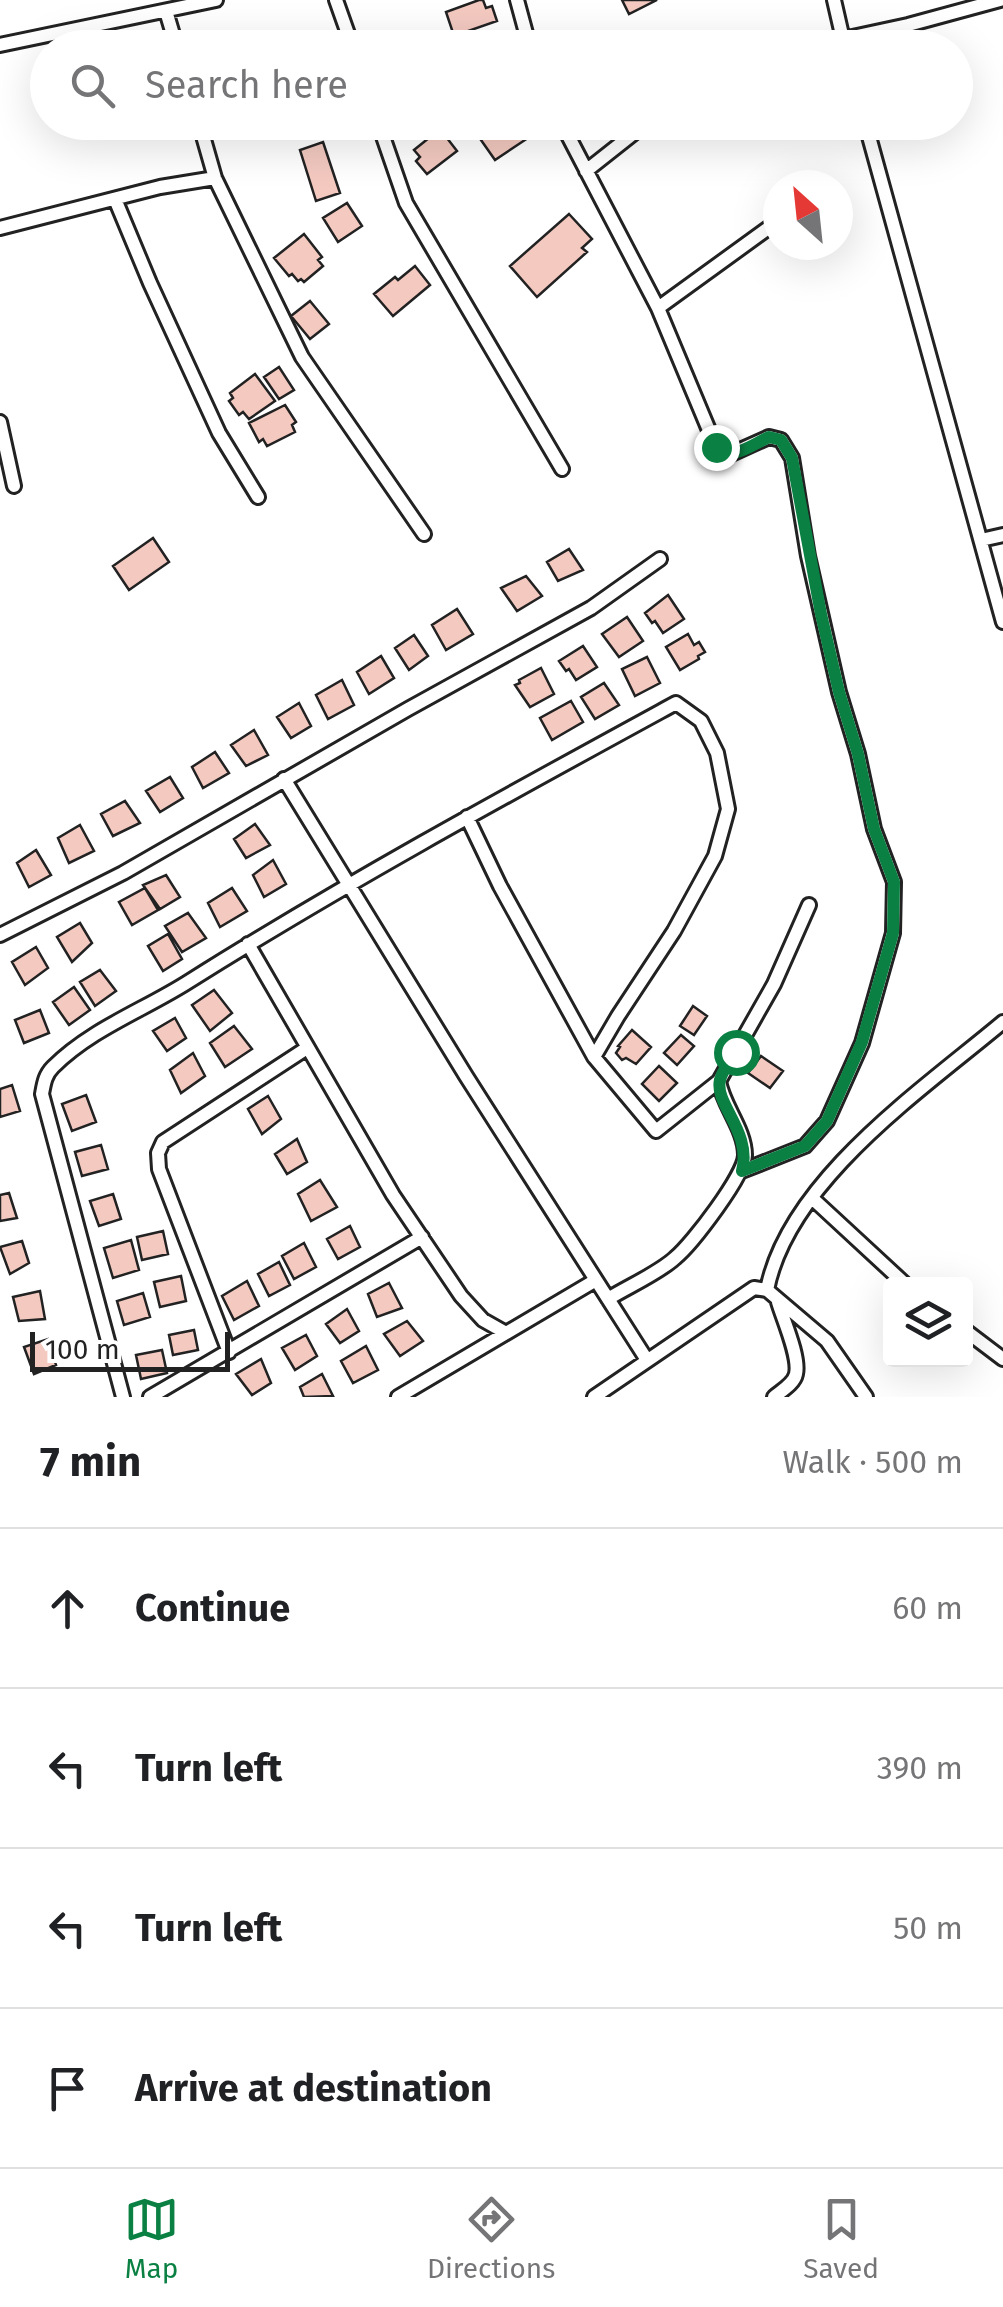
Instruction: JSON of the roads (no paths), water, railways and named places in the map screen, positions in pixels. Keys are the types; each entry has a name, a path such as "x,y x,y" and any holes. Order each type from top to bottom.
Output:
{"street":[{"path":"71,30 216,0"},
{"path":"336,0 347,30"},
{"path":"516,0 525,30"},
{"path":"834,0 841,30"},
{"path":"893,30 1000,0"},
{"path":"166,10 172,30"},
{"path":"0,45 30,39"},
{"path":"204,140 215,178 302,357 424,534"},
{"path":"384,140 406,203 562,470"},
{"path":"570,140 658,308 716,447 730,455 769,437 781,440 792,458 808,556 839,692 858,754 874,829 894,882 893,933 862,1042 827,1121 805,1146 742,1171"},
{"path":"586,171 625,140"},
{"path":"870,140 1003,622"},
{"path":"0,228 160,187 215,178"},
{"path":"115,199 219,432 258,497"},
{"path":"658,308 763,232"},
{"path":"0,422 14,486"},
{"path":"981,540 1003,535"},
{"path":"0,935 123,873 590,608 660,559"},
{"path":"123,1397 42,1094 45,1077 100,1030 154,1004 349,883 676,703 701,721 717,752 728,809 715,856 674,931 594,1057"},
{"path":"284,779 466,1076 647,1360"},
{"path":"467,817 500,886 594,1057 656,1131 719,1081 774,984 809,905"},
{"path":"248,944 394,1195 461,1296 483,1320 506,1333"},
{"path":"774,1397 792,1383 797,1373 772,1295 772,1266 784,1241 854,1146 1003,1022"},
{"path":"229,1352 159,1168 158,1153 164,1142 308,1048"},
{"path":"608,1298 675,1259 742,1171 743,1141 719,1081"},
{"path":"812,1198 897,1277"},
{"path":"150,1397 422,1237"},
{"path":"398,1397 596,1280"},
{"path":"594,1397 754,1288 772,1295 827,1341 866,1397"},
{"path":"973,1337 1003,1358"}]}
